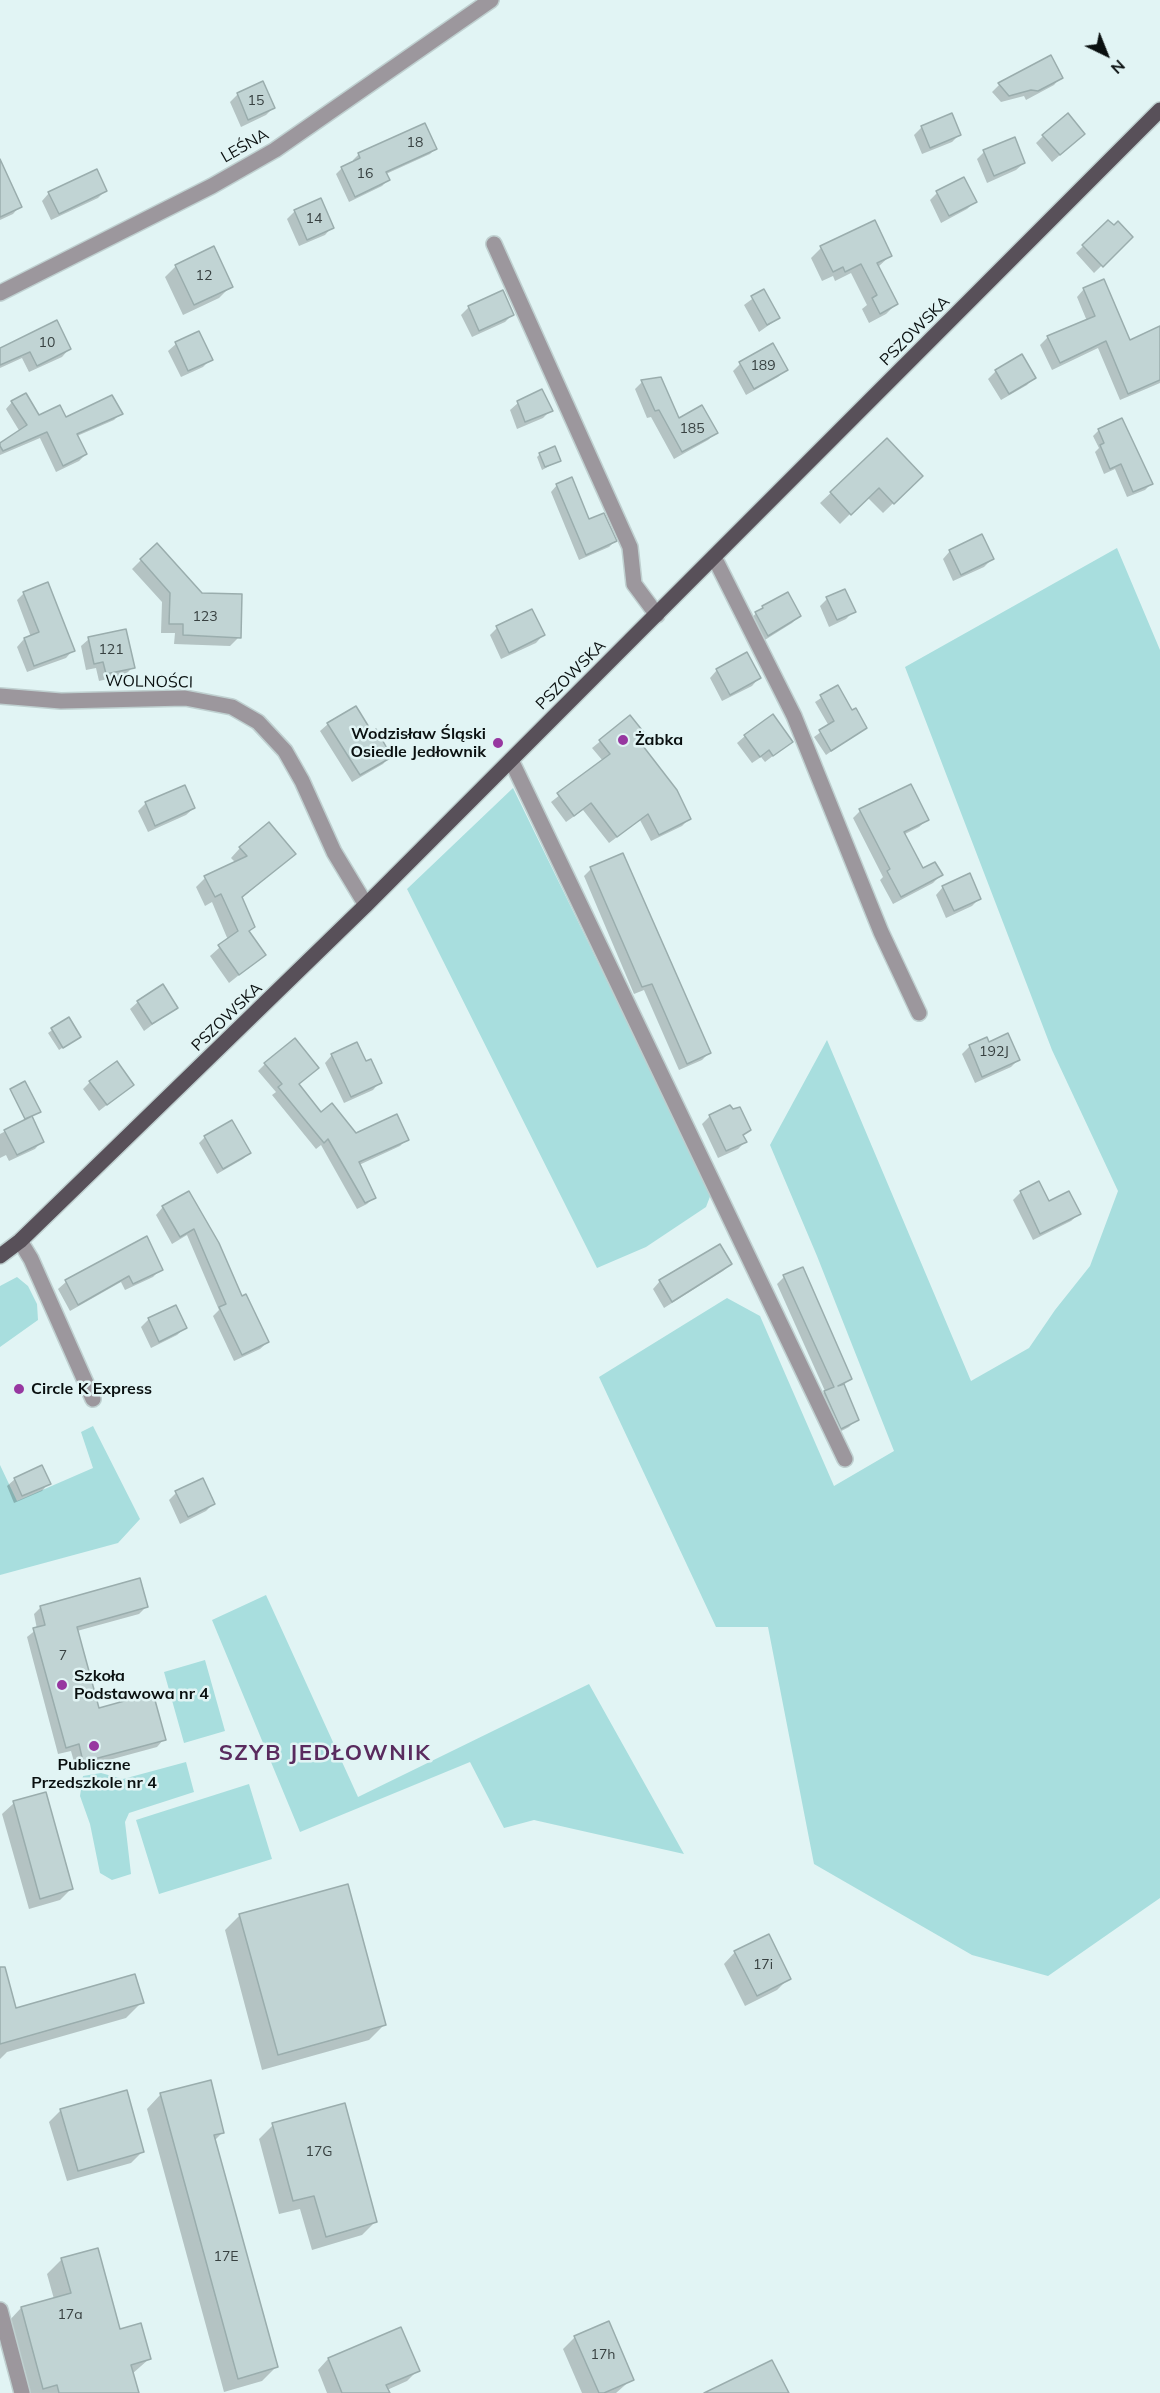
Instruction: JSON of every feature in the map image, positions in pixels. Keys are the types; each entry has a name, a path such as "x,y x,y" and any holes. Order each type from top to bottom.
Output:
{"main road":[{"name":"PSZOWSKA","path":"0,1256 20,1241 366,905 1160,110"}],"street":[{"name":"LEŚNA","path":"0,293 212,186 275,150 491,0"},
{"path":"494,244 630,547 634,584 657,615"},
{"path":"714,557 794,716 881,932 919,1013"},
{"name":"WOLNOŚCI","path":"0,696 61,701 185,698 232,707 258,722 285,751 302,781 334,852 366,905"},
{"path":"511,760 845,1459"},
{"path":"20,1241 31,1258 93,1399"},
{"path":"0,2310 22,2393"}],"shaded area":[{"path":"1117,548 1160,650 1160,1898 1048,1976 972,1955 814,1864 768,1627 716,1627 599,1377 727,1298 760,1316 834,1486 894,1451 817,1256 770,1145 827,1040 971,1381 1029,1348 1055,1310 1090,1266 1118,1191 1052,1050 905,667"},
{"path":"513,788 711,1194 706,1207 646,1247 597,1268 407,889"},
{"path":"17,1277 28,1286 37,1304 38,1320 0,1347 0,1286"},
{"path":"93,1426 140,1519 118,1543 0,1575 0,1465 17,1501 93,1468 81,1432"},
{"path":"266,1595 358,1797 589,1684 684,1854 534,1820 504,1828 470,1762 300,1832 212,1620"},
{"path":"205,1660 225,1731 184,1743 164,1672"},
{"path":"186,1762 194,1792 129,1813 125,1822 131,1874 112,1880 100,1873 90,1824 80,1796 83,1776 101,1773 123,1779"},
{"path":"249,1784 272,1859 159,1894 136,1820"}],"building":[{"path":"1051,55 1063,78 1038,91 1031,90 1009,96 998,83"},
{"path":"263,81 275,108 248,120 237,93"},
{"path":"952,113 961,135 930,148 921,126"},
{"path":"1068,113 1085,134 1060,155 1042,135"},
{"path":"425,123 437,149 386,172 390,180 355,197 341,167 360,158 358,153"},
{"path":"1015,137 1025,163 994,176 983,150"},
{"path":"0,159 22,207 0,217"},
{"path":"97,169 107,191 59,214 48,192"},
{"path":"964,177 977,202 949,216 936,191"},
{"path":"321,198 334,228 307,240 294,210"},
{"path":"875,220 892,256 877,263 898,304 880,314 872,298 877,295 861,264 845,272 843,267 833,272 820,246"},
{"path":"1108,220 1114,225 1118,221 1133,237 1103,267 1082,245"},
{"path":"214,246 233,287 194,305 175,265"},
{"path":"1104,279 1130,340 1160,326 1160,380 1128,394 1106,341 1060,363 1047,336 1095,316 1083,288"},
{"path":"764,289 780,318 767,325 751,296"},
{"path":"503,290 514,315 479,331 468,306"},
{"path":"57,320 71,349 37,366 30,352 0,365 0,348"},
{"path":"199,331 213,360 188,371 175,342"},
{"path":"773,343 788,370 754,389 739,362"},
{"path":"1022,354 1036,378 1009,394 995,370"},
{"path":"661,377 679,418 702,405 718,433 682,452 659,410 655,411 641,380"},
{"path":"542,389 553,411 525,422 517,401"},
{"path":"26,393 39,415 60,405 66,417 112,395 123,414 77,434 87,454 63,466 47,432 3,451 0,446 0,443 27,425 11,401"},
{"path":"1122,418 1153,484 1133,492 1121,464 1110,469 1100,445 1104,443 1098,429"},
{"path":"887,438 923,476 894,504 879,488 851,515 830,492"},
{"path":"555,446 561,461 545,467 539,453"},
{"path":"572,477 589,519 604,513 617,541 586,555 556,484"},
{"path":"982,534 994,559 961,575 949,550"},
{"path":"157,543 202,593 242,594 241,638 183,635 183,624 169,624 170,593 140,559"},
{"path":"48,582 75,651 34,666 24,638 39,632 23,592"},
{"path":"845,589 856,612 837,620 826,597"},
{"path":"788,592 801,616 768,636 755,612"},
{"path":"532,609 545,635 509,653 496,626"},
{"path":"126,629 135,668 106,674 103,662 94,664 88,637"},
{"path":"747,652 761,678 730,695 716,669"},
{"path":"838,685 852,710 856,708 867,728 831,751 819,730 834,721 820,695"},
{"path":"356,706 372,732 376,729 392,757 360,775 327,723"},
{"path":"773,714 793,742 773,756 769,750 760,757 744,735"},
{"path":"630,715 650,740 643,746 677,790 691,819 659,835 648,814 617,837 591,803 574,816 557,793 610,754 599,740"},
{"path":"911,784 929,820 904,832 923,868 935,862 943,875 901,897 887,871 890,869 859,809"},
{"path":"185,785 195,808 155,826 145,802"},
{"path":"269,822 296,854 242,897 255,927 249,931 266,955 239,975 218,945 238,931 221,894 215,897 204,876 247,856 239,847"},
{"path":"623,853 711,1053 687,1064 652,984 642,987 590,867"},
{"path":"970,873 981,899 954,911 942,886"},
{"path":"163,984 178,1008 152,1024 137,1001"},
{"path":"69,1017 81,1037 63,1048 51,1028"},
{"path":"1008,1033 1020,1060 982,1077 969,1045 987,1037 989,1042"},
{"path":"295,1038 319,1068 299,1084 321,1112 332,1103 356,1133 397,1114 409,1140 359,1162 376,1198 365,1203 328,1139 324,1143 278,1087 282,1084 264,1063"},
{"path":"357,1042 366,1061 371,1059 382,1083 351,1097 331,1054"},
{"path":"117,1061 134,1085 107,1105 89,1081"},
{"path":"25,1081 41,1112 25,1119 10,1089"},
{"path":"730,1105 733,1109 740,1107 751,1130 743,1135 747,1142 726,1151 709,1115"},
{"path":"32,1116 44,1142 17,1155 4,1130"},
{"path":"232,1120 251,1153 223,1169 204,1136"},
{"path":"1039,1181 1049,1201 1069,1191 1081,1214 1040,1234 1020,1191"},
{"path":"189,1191 219,1243 242,1296 246,1294 269,1342 242,1355 219,1307 226,1304 194,1229 180,1237 162,1206"},
{"path":"147,1236 163,1270 133,1284 129,1276 78,1305 65,1280"},
{"path":"720,1244 732,1264 672,1302 659,1280"},
{"path":"803,1267 852,1379 838,1386 844,1384 859,1420 841,1429 824,1391 834,1387 783,1275"},
{"path":"176,1305 187,1328 159,1342 148,1318"},
{"path":"42,1465 51,1484 22,1496 14,1478"},
{"path":"203,1478 215,1504 188,1517 175,1491"},
{"path":"140,1578 148,1607 77,1627 99,1708 153,1693 166,1740 83,1762 79,1744 66,1748 33,1628 45,1625 40,1606"},
{"path":"46,1792 73,1889 40,1899 13,1801"},
{"path":"348,1884 386,2025 278,2055 239,1914"},
{"path":"769,1934 791,1979 757,1996 734,1951"},
{"path":"0,1967 5,1967 16,2008 135,1974 144,2003 0,2044"},
{"path":"211,2080 224,2133 214,2135 278,2367 238,2379 160,2093"},
{"path":"127,2090 144,2152 78,2171 60,2109"},
{"path":"345,2103 377,2222 326,2237 314,2196 293,2201 272,2123"},
{"path":"98,2248 120,2329 141,2323 151,2359 131,2365 139,2393 59,2393 57,2385 43,2389 21,2307 71,2293 61,2258"},
{"path":"609,2321 634,2380 599,2393 574,2336"},
{"path":"401,2327 420,2371 386,2385 390,2393 342,2393 328,2358"},
{"path":"772,2360 789,2393 704,2393"}],"place":[{"name":"Żabka","path":"623,740"},
{"name":"Wodzisław Śląski Osiedle Jedłownik","path":"498,743"},
{"name":"Circle K Express","path":"19,1389"},
{"name":"Szkoła Podstawowa nr 4","path":"62,1685"},
{"name":"Publiczne Przedszkole nr 4","path":"94,1746"}],"district":[{"name":"SZYB JEDŁOWNIK","path":"325,1753"}]}
